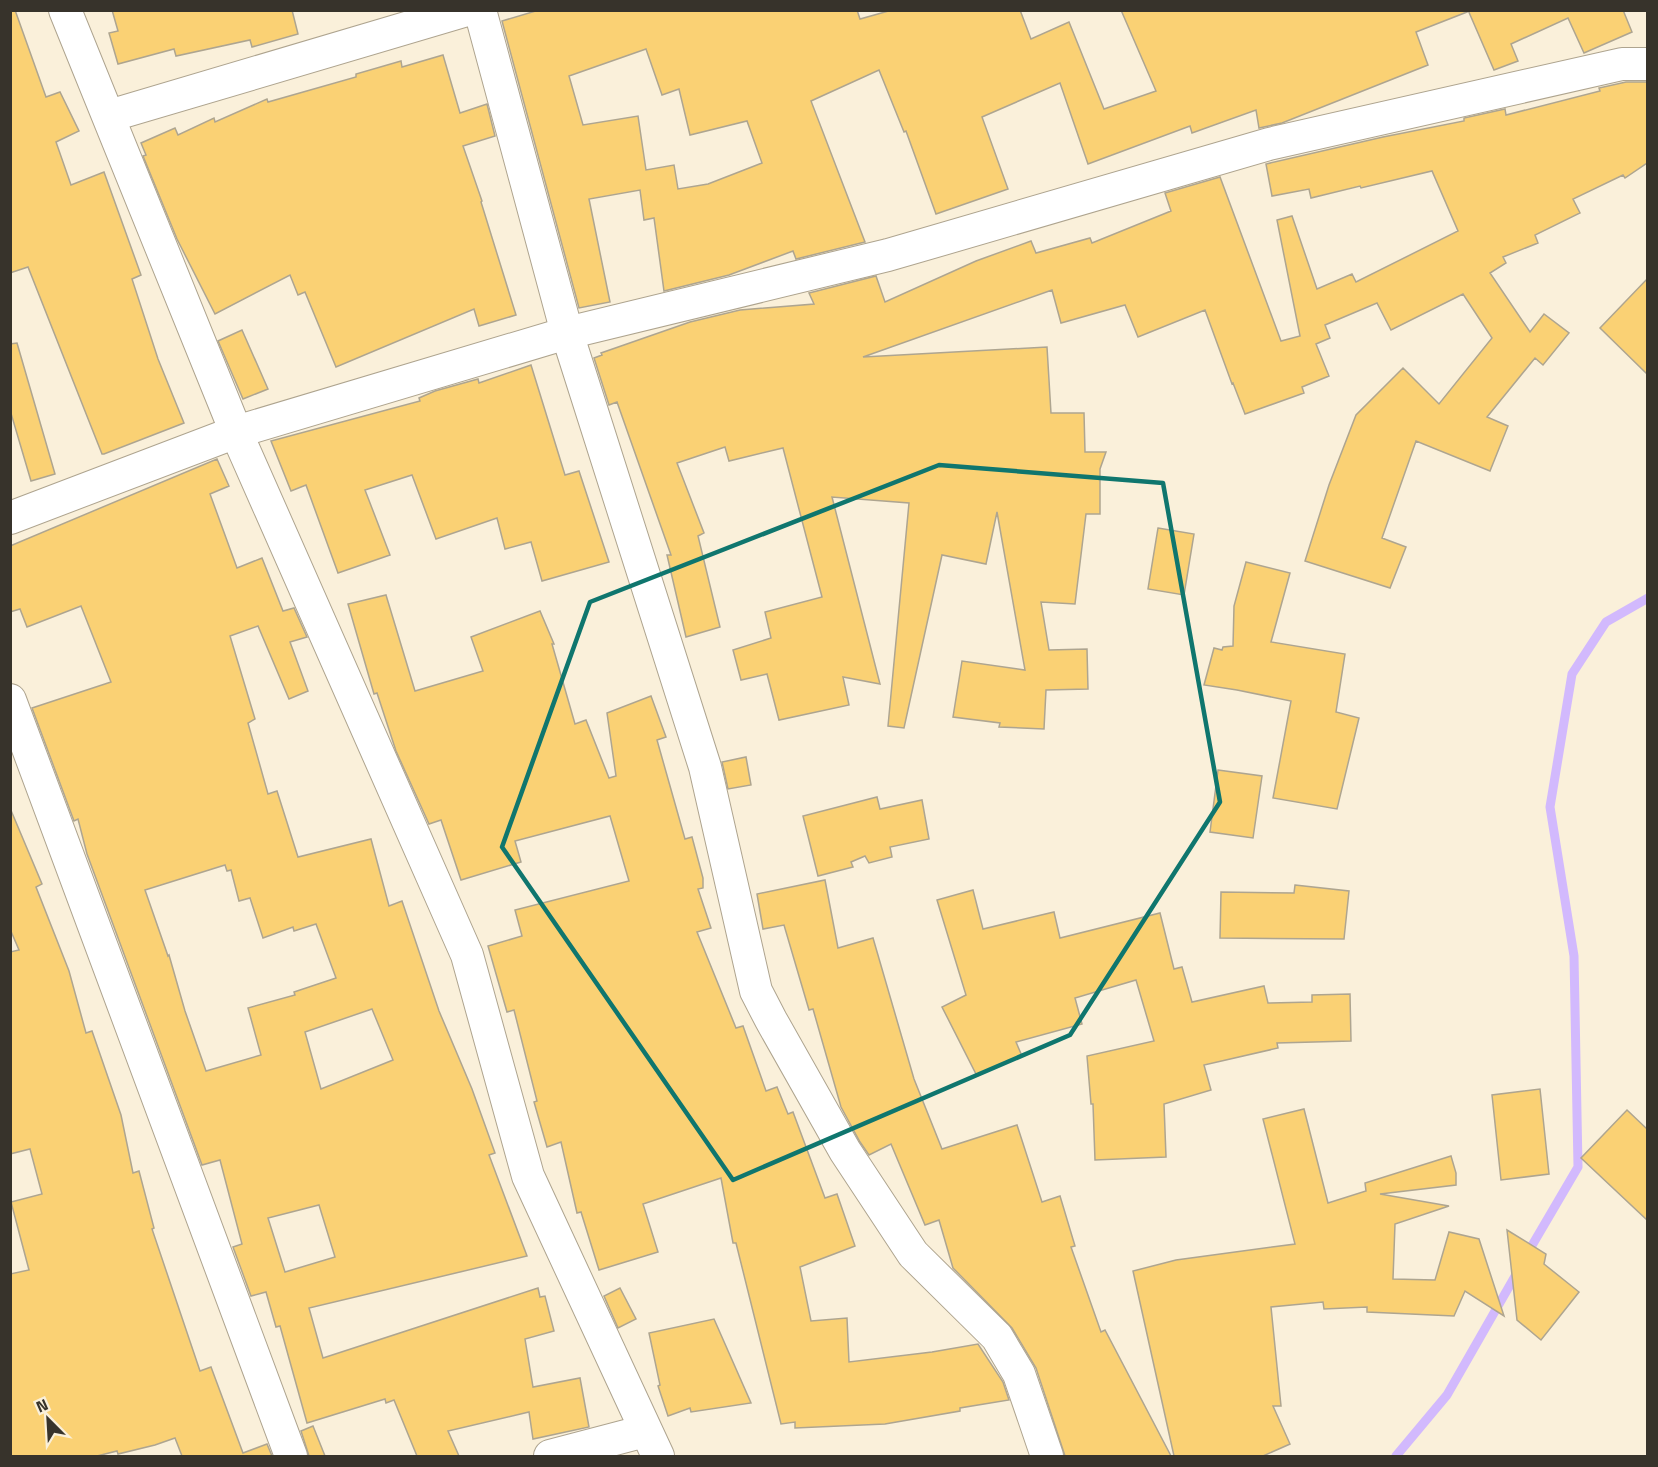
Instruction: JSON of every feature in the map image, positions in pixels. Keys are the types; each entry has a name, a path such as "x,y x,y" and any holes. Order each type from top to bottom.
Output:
{"street":[{"path":"65,10 236,432 467,955 528,1176 652,1444 550,1456"},
{"path":"109,116 466,10"},
{"path":"480,10 567,333 705,767 756,991 845,1151 914,1254 997,1337 1019,1374 1047,1456"},
{"path":"10,518 236,432 567,333 888,255 1269,144 1622,64 1647,64"},
{"path":"10,700 291,1456"}],"highlighted area":[{"path":"939,465 1163,483 1220,802 1070,1035 733,1180 502,847 590,602"}],"building":[{"path":"10,10 15,10 46,97 60,92 79,131 56,142 71,185 104,172 141,275 132,279 158,359 184,423 104,454 102,454 28,267 10,273"},
{"path":"112,10 292,10 298,34 252,47 250,40 176,56 174,49 118,64 109,33 118,31"},
{"path":"539,10 857,10 860,19 892,10 1020,10 1031,39 1069,22 1104,109 1156,91 1121,10 1466,10 1467,12 1416,32 1428,65 1282,123 1259,128 1256,110 1192,133 1190,126 1088,164 1060,83 982,117 1008,189 936,214 906,131 904,132 879,70 811,101 865,242 796,259 793,251 729,275 664,291 654,218 644,220 640,190 589,199 610,302 579,308 502,21","holes":["646,49 662,95 679,89 690,135 747,121 762,163 708,184 678,189 674,165 646,170 638,116 583,125 569,76"]},
{"path":"1468,10 1623,10 1632,32 1584,53 1568,18 1511,44 1518,61 1494,70"},
{"path":"443,55 460,113 487,104 495,136 463,146 516,315 479,326 474,309 336,367 305,292 298,295 290,275 215,314 177,239 143,156 146,155 141,143 175,128 178,135 214,118 215,122 267,99 268,102 356,77 356,74 401,61 402,67"},
{"path":"1626,82 1647,82 1647,163 1625,178 1623,175 1573,199 1580,213 1535,235 1538,243 1503,257 1506,263 1490,273 1530,332 1544,314 1569,333 1543,365 1535,358 1487,417 1508,426 1490,471 1416,441 1382,538 1406,547 1390,588 1305,561 1329,485 1356,415 1403,368 1439,404 1492,338 1463,294 1391,330 1377,303 1325,325 1330,338 1316,344 1329,376 1302,387 1304,393 1245,414 1205,310 1138,337 1125,305 1061,323 1052,290 863,357 1047,347 1051,413 1084,413 1085,452 1106,452 1100,469 1100,514 1086,514 1075,604 1041,602 1049,650 1087,649 1088,689 1046,690 1044,729 999,727 1000,723 953,717 962,661 1025,670 997,512 986,564 942,555 904,728 888,726 909,503 832,497 880,684 843,677 849,705 779,720 767,674 741,680 733,650 771,638 765,612 822,597 783,448 729,461 725,447 677,463 704,533 698,536 720,627 686,637 667,555 671,555 617,402 609,405 594,358 602,355 601,353 690,322 740,310 814,304 809,293 876,276 885,302 976,261 1031,241 1036,253 1090,238 1092,243 1171,211 1165,193 1220,177 1281,341 1300,336 1277,220 1292,216 1317,289 1352,274 1356,282 1458,231 1432,171 1311,198 1309,189 1272,196 1266,164 1464,121 1464,118 1505,109 1506,115"},
{"path":"1647,279 1647,374 1600,328"},
{"path":"242,330 268,389 243,399 218,341"},
{"path":"17,343 55,474 31,481 10,410 10,344"},
{"path":"531,365 565,475 579,471 609,562 542,581 531,542 505,549 497,518 436,539 412,475 365,490 390,555 338,573 306,485 291,491 271,441 420,401 419,398 435,391 478,379 479,383"},
{"path":"217,459 229,486 210,494 237,568 262,558 283,611 294,608 307,637 290,642 308,691 289,699 258,626 230,636 255,719 248,723 268,794 277,791 298,857 371,839 389,906 402,901 439,1011 472,1089 495,1153 489,1155 527,1256 309,1308 323,1358 538,1288 540,1297 545,1296 554,1331 525,1339 533,1387 580,1378 589,1427 533,1439 529,1412 448,1431 459,1456 417,1456 394,1400 386,1403 385,1399 307,1423 280,1326 276,1327 266,1292 251,1296 233,1247 242,1244 220,1160 202,1165 87,854 78,819 74,821 32,708 111,682 81,606 27,627 20,609 10,612 10,546","holes":["225,865 227,871 231,870 239,901 250,898 263,938 293,927 294,931 316,924 336,978 294,992 295,995 248,1008 261,1055 206,1071 169,955 145,890","372,1009 393,1060 321,1089 305,1032","319,1205 335,1257 285,1272 268,1218"]},
{"path":"1158,528 1194,534 1184,595 1148,589"},
{"path":"1246,562 1290,573 1271,642 1345,654 1336,712 1359,718 1337,809 1273,798 1291,701 1204,685 1214,648 1222,650 1223,647 1233,646 1234,606"},
{"path":"386,595 415,691 483,671 471,637 540,611 554,644 552,644 575,724 586,720 609,778 616,776 607,713 651,696 666,737 657,740 685,839 692,837 703,878 703,888 698,889 711,928 697,932 736,1028 743,1026 766,1091 777,1087 788,1114 793,1112 825,1198 837,1194 855,1246 800,1267 811,1321 847,1318 849,1362 978,1344 1003,1382 1009,1400 885,1424 795,1428 795,1422 781,1424 736,1243 733,1243 721,1178 643,1204 658,1252 599,1270 581,1212 577,1213 561,1142 547,1147 534,1102 537,1101 514,1010 507,1012 488,946 522,936 515,910 629,881 610,816 515,841 521,862 461,880 441,820 429,824 396,751 377,693 374,694 348,604"},
{"path":"746,757 751,785 728,789 722,762"},
{"path":"1218,770 1262,776 1253,838 1210,832"},
{"path":"877,797 880,809 922,800 929,839 890,847 892,857 869,863 865,856 851,862 853,867 818,876 803,816"},
{"path":"10,808 42,884 36,887 69,971 86,1033 92,1031 121,1115 133,1173 139,1171 154,1228 152,1229 200,1371 211,1367 243,1453 267,1444 272,1456 182,1456 175,1438 118,1454 117,1451 97,1456 10,1456 10,1274 29,1270 11,1202 42,1194 30,1149 10,1154 10,952 19,950 10,929"},
{"path":"825,880 838,948 873,938 914,1079 942,1149 1017,1125 1042,1202 1060,1196 1075,1246 1071,1247 1101,1332 1105,1330 1171,1456 1065,1456 1036,1368 1012,1328 953,1268 939,1220 925,1225 891,1144 869,1155 860,1142 841,1107 813,1009 809,1010 784,925 763,929 757,894"},
{"path":"1295,885 1349,891 1344,939 1220,938 1221,892 1294,893"},
{"path":"973,890 983,929 1054,912 1060,938 1160,913 1174,969 1182,967 1192,1002 1264,986 1268,1003 1312,1002 1312,995 1350,994 1351,1041 1277,1043 1278,1048 1204,1065 1211,1090 1164,1104 1166,1157 1095,1160 1093,1104 1091,1104 1087,1056 1154,1041 1136,980 1075,998 1082,1024 1016,1042 1022,1056 977,1076 942,1007 966,995 937,900"},
{"path":"1540,1089 1549,1174 1501,1180 1492,1095"},
{"path":"1304,1109 1328,1203 1366,1191 1365,1183 1451,1156 1456,1173 1456,1185 1380,1194 1449,1206 1395,1224 1393,1279 1435,1280 1449,1232 1479,1239 1504,1316 1465,1291 1454,1316 1367,1312 1367,1307 1324,1309 1323,1302 1271,1307 1281,1406 1273,1406 1290,1444 1263,1456 1174,1456 1133,1271 1176,1260 1295,1244 1263,1119"},
{"path":"1627,1110 1647,1129 1647,1220 1581,1158"},
{"path":"1507,1230 1546,1254 1544,1264 1579,1292 1541,1340 1517,1320"},
{"path":"620,1288 636,1319 618,1328 604,1296"},
{"path":"714,1319 751,1403 691,1412 690,1408 668,1416 658,1386 660,1385 649,1333"},
{"path":"313,1426 325,1456 309,1456 301,1431"}],"waterway":[{"path":"1527,1254 1578,1167 1574,956 1550,807 1572,674 1606,622 1648,598"},
{"path":"1396,1456 1447,1395 1518,1271"}]}
